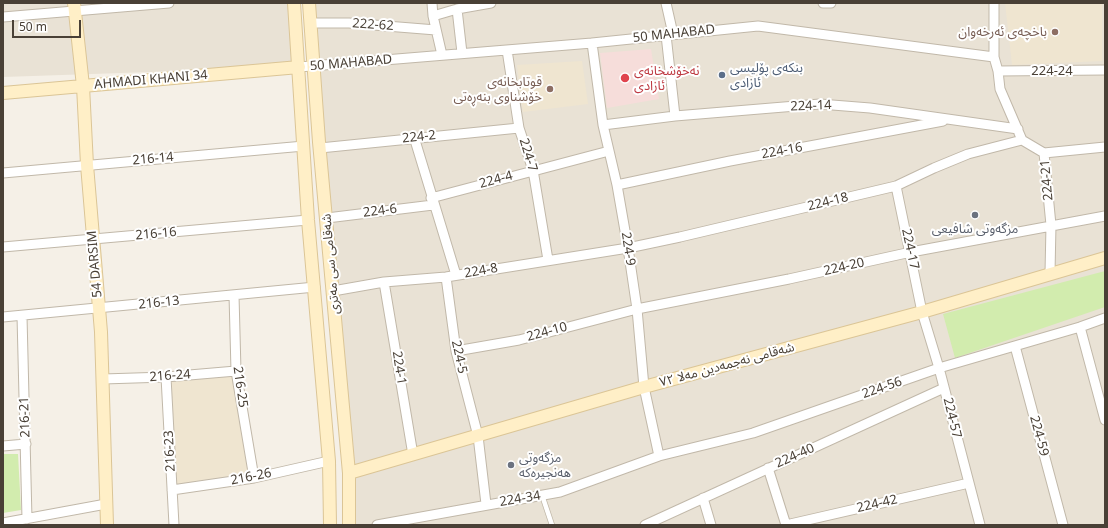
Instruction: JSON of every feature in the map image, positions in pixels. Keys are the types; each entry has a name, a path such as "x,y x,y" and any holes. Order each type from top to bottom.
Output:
{"main road":[{"name":"شەقامی سی مەتری","path":"294,3 308,220 329,461 330,525"},
{"name":"شەقامی سی مەتری","path":"309,3 320,148 349,473 349,525"},
{"name":"54 DARSIM","path":"75,7 83,86 87,165 99,309 103,379 106,525"},
{"name":"AHMADI KHANI 34","path":"3,93 299,67"},
{"name":"شەقامی نەجمەدین مەلا ٧٢","path":"349,473 644,387 922,312 1105,258"}],"street":[{"path":"3,17 75,7 169,3"},
{"path":"432,3 433,16 442,55"},
{"path":"433,16 457,9 491,3"},
{"path":"666,3 675,116"},
{"path":"823,3 830,3"},
{"path":"994,3 994,56 998,71 1000,89 1022,140"},
{"path":"457,9 462,53"},
{"name":"222-62","path":"310,22 349,23 436,30"},
{"name":"50 MAHABAD","path":"299,67 592,43 758,26 994,56"},
{"name":"224-9","path":"592,43 602,124 617,185 628,248 637,309 644,387 659,456"},
{"name":"224-7","path":"507,50 519,128 533,170 548,260"},
{"name":"224-24","path":"998,71 1105,70"},
{"name":"224-14","path":"602,124 675,116 820,104 870,108 1018,129"},
{"name":"224-16","path":"617,185 730,161 948,120"},
{"name":"224-2","path":"320,148 414,137 519,128"},
{"path":"414,137 424,168 432,201 456,275"},
{"name":"224-21","path":"1022,140 1044,153 1051,225 1050,273"},
{"name":"224-18","path":"628,248 748,222 896,186 968,154 1022,140"},
{"name":"216-14","path":"3,173 304,146"},
{"path":"1044,153 1105,147"},
{"name":"224-4","path":"432,201 533,170 609,151"},
{"name":"224-17","path":"896,186 911,252 922,312"},
{"name":"224-6","path":"327,218 432,201"},
{"name":"224-20","path":"637,309 789,279 911,252 1105,216"},
{"name":"216-16","path":"3,247 308,220"},
{"name":"224-8","path":"333,291 384,282 446,277 628,248"},
{"name":"224-5","path":"446,277 456,351 478,436 486,504"},
{"name":"224-1","path":"384,282 413,455"},
{"name":"216-13","path":"3,317 99,309 314,287"},
{"name":"216-25","path":"234,295 236,371 254,478"},
{"name":"224-10","path":"456,351 519,340 637,309"},
{"name":"224-57","path":"922,312 939,368 980,525"},
{"name":"216-21","path":"22,316 27,519"},
{"name":"224-56","path":"659,456 753,433 939,368 1080,327 1105,318"},
{"path":"1080,327 1105,420"},
{"name":"224-59","path":"1015,346 1063,525"},
{"name":"216-24","path":"103,379 166,377 236,371"},
{"name":"216-23","path":"166,377 174,525"},
{"name":"224-40","path":"645,525 944,388"},
{"path":"3,446 26,444"},
{"name":"224-34","path":"377,525 486,504 560,492 659,456"},
{"name":"216-26","path":"172,490 254,478 329,461"},
{"path":"768,468 786,525"},
{"name":"224-42","path":"786,525 969,483"},
{"path":"703,498 711,525"},
{"path":"3,523 106,504"}],"lane":[{"path":"542,496 552,525"}],"shaded area":[{"path":"3,3 296,3 299,67 3,77"},
{"path":"308,3 1105,3 1105,525 352,525"},
{"name":"باخچەی ئەرخەوان","path":"1005,3 1102,3 1102,61 1012,65"},
{"path":"651,49 659,99 607,108 600,53"},
{"path":"582,61 588,104 523,112 517,65"},
{"path":"234,374 249,473 177,486 171,379"}],"green space":[{"path":"1105,271 1105,307 955,358 943,314"},
{"path":"3,454 18,454 21,510 3,513"}],"place":[{"name":"باخچەی ئەرخەوان","path":"1055,32"},
{"name":"بنکەی پۆلیسی ئازادی","path":"722,75"},
{"name":"نەخۆشخانەی ئازادی","path":"625,78"},
{"name":"قوتابخانەی خۆشناوی بنەڕەتی","path":"550,89"},
{"name":"مزگەوتی شافیعی","path":"975,215"},
{"name":"مزگەوتی ھەنجیرەکە","path":"511,465"}]}
